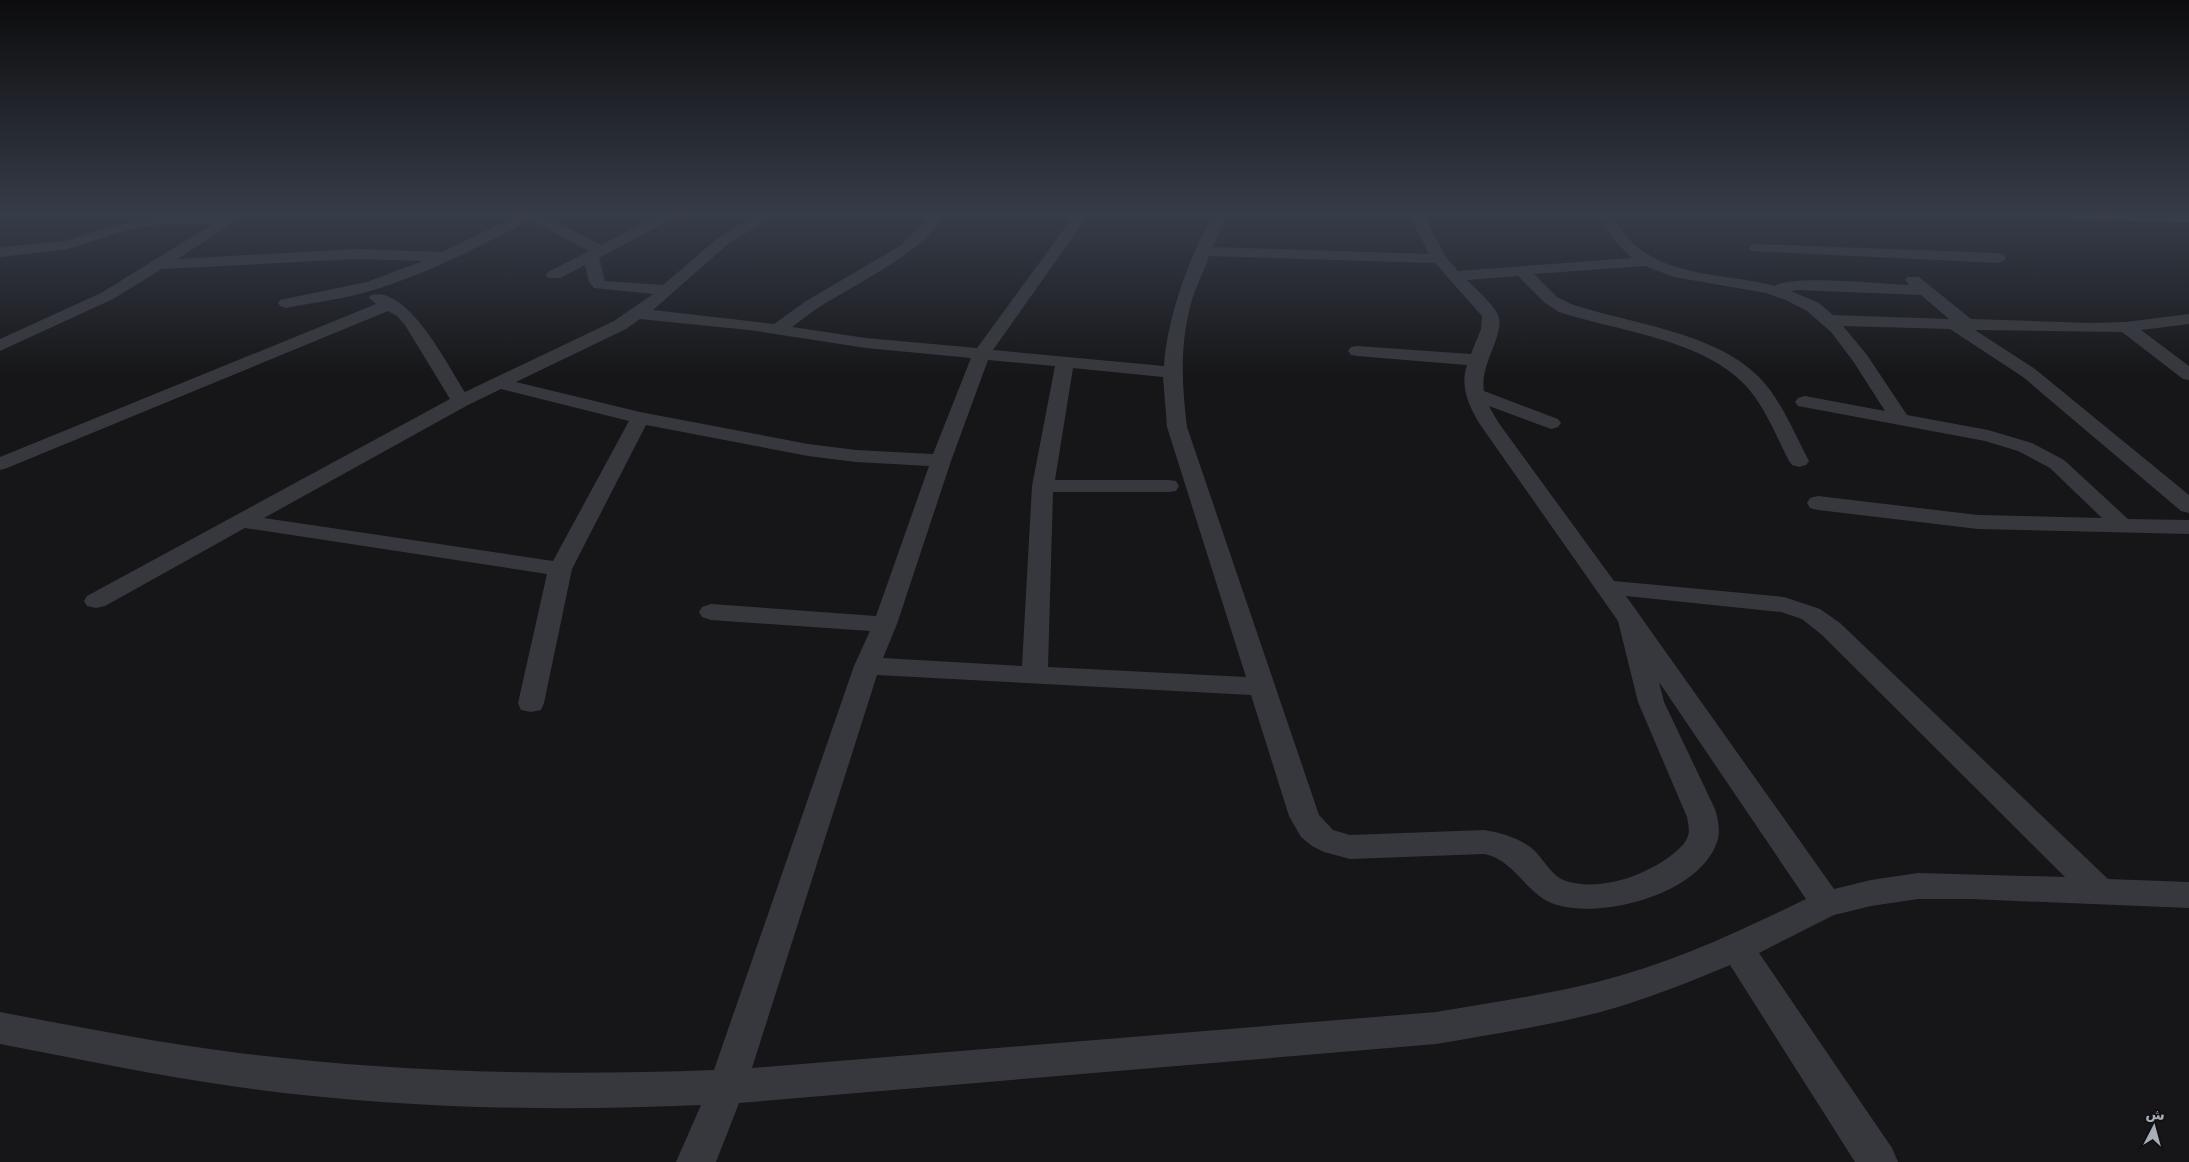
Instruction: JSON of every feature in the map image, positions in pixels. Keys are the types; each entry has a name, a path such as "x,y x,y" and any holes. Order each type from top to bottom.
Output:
{"street":[{"path":"0,346 82,309 154,268"},
{"path":"286,303 357,289 388,280 417,268"},
{"path":"554,275 567,268"},
{"path":"597,268 597,282 600,285 666,290"},
{"path":"96,601 461,401 598,336 638,314 691,268"},
{"path":"777,330 812,304 874,268"},
{"path":"696,1162 727,1087 867,666 885,624 941,461 982,353 1043,268"},
{"path":"1198,268 1181,310 1173,372 1177,427 1304,816 1315,833 1337,845 1356,847 1484,842 1496,844 1520,856 1543,884 1559,892 1578,895 1624,892 1646,886 1680,866 1701,841 1704,826 1694,793 1651,702 1630,619"},
{"path":"1447,268 1487,310 1492,319 1477,360 1473,378 1475,394 1480,408 1499,439 1630,619 1828,904"},
{"path":"1454,276 1557,268"},
{"path":"1667,268 1684,275 1736,282 1778,292 1802,301 1814,308 1840,331 1902,420"},
{"path":"1899,268 1960,323 2029,373 2189,506"},
{"path":"1522,271 1551,300 1565,308 1692,346 1719,357 1740,371 1759,390 1799,461"},
{"path":"1778,292 1784,287 1798,285 1924,290"},
{"path":"357,289 390,304 412,322 461,401"},
{"path":"0,464 390,304"},
{"path":"638,314 777,330 866,343 1173,372"},
{"path":"1828,320 2090,328 2126,327 2189,319"},
{"path":"2126,327 2189,375"},
{"path":"1357,351 1477,360"},
{"path":"1035,674 1043,486 1065,361"},
{"path":"498,383 640,418 736,434 808,450 856,456 941,461"},
{"path":"1475,394 1551,423"},
{"path":"1805,402 1988,436 2025,447 2042,455 2068,473 2121,524"},
{"path":"531,703 560,569 640,418"},
{"path":"1043,486 1168,486"},
{"path":"1818,503 1978,522 2189,527"},
{"path":"241,522 560,569"},
{"path":"1607,587 1777,604 1798,608 1811,614 1831,629 2100,891"},
{"path":"710,612 885,624"},
{"path":"867,666 1261,687"},
{"path":"0,1028 163,1059 270,1074 384,1085 502,1091 623,1092 727,1087 1436,1028 1519,1014 1598,996 1670,974 1736,948 1828,904 1871,893 1918,886 1970,886 2189,895"},
{"path":"1736,948 1878,1162"}]}
